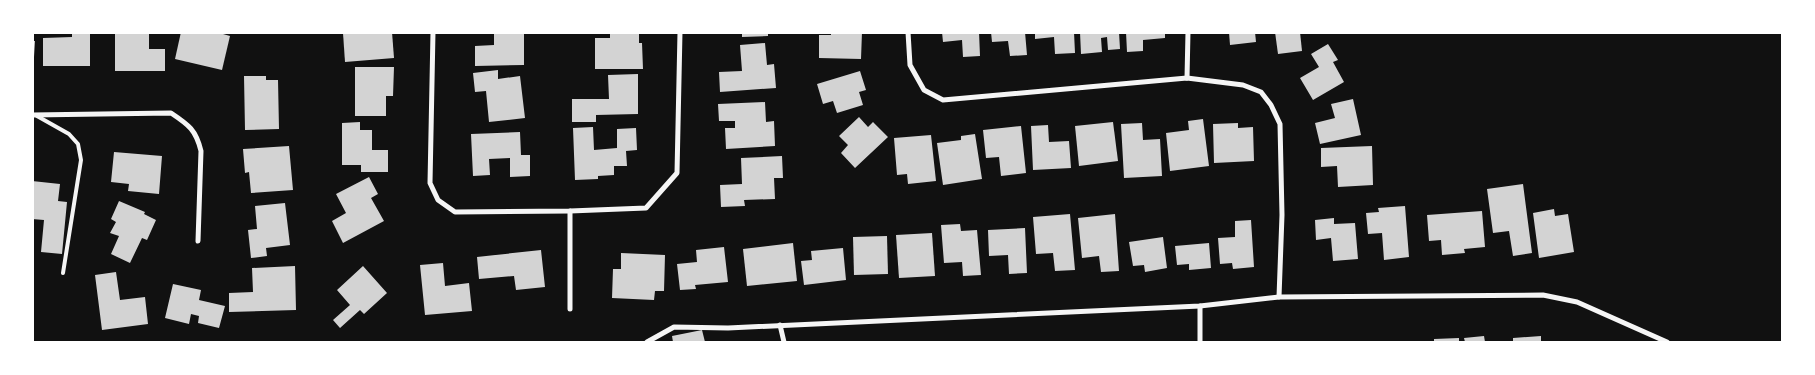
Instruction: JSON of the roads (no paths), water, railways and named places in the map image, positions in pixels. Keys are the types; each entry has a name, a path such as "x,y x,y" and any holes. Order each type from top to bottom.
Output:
{"street":[{"path":"433,32 430,184 438,200 455,212 646,208 677,173 680,32"},
{"path":"908,32 910,65 924,90 944,100 1187,78 1243,84 1261,92 1271,105 1280,124 1282,216 1279,297"},
{"path":"1187,78 1188,32"},
{"path":"34,115 172,113 188,124 198,137 201,151 198,240"},
{"path":"570,211 570,308"},
{"path":"647,342 674,327 728,328 1200,306 1279,297 1543,295 1577,302 1667,342"},
{"path":"1200,306 1200,342"},
{"path":"780,325 784,342"}],"lane":[{"path":"34,115 69,134 78,144 81,160 63,272"}]}
